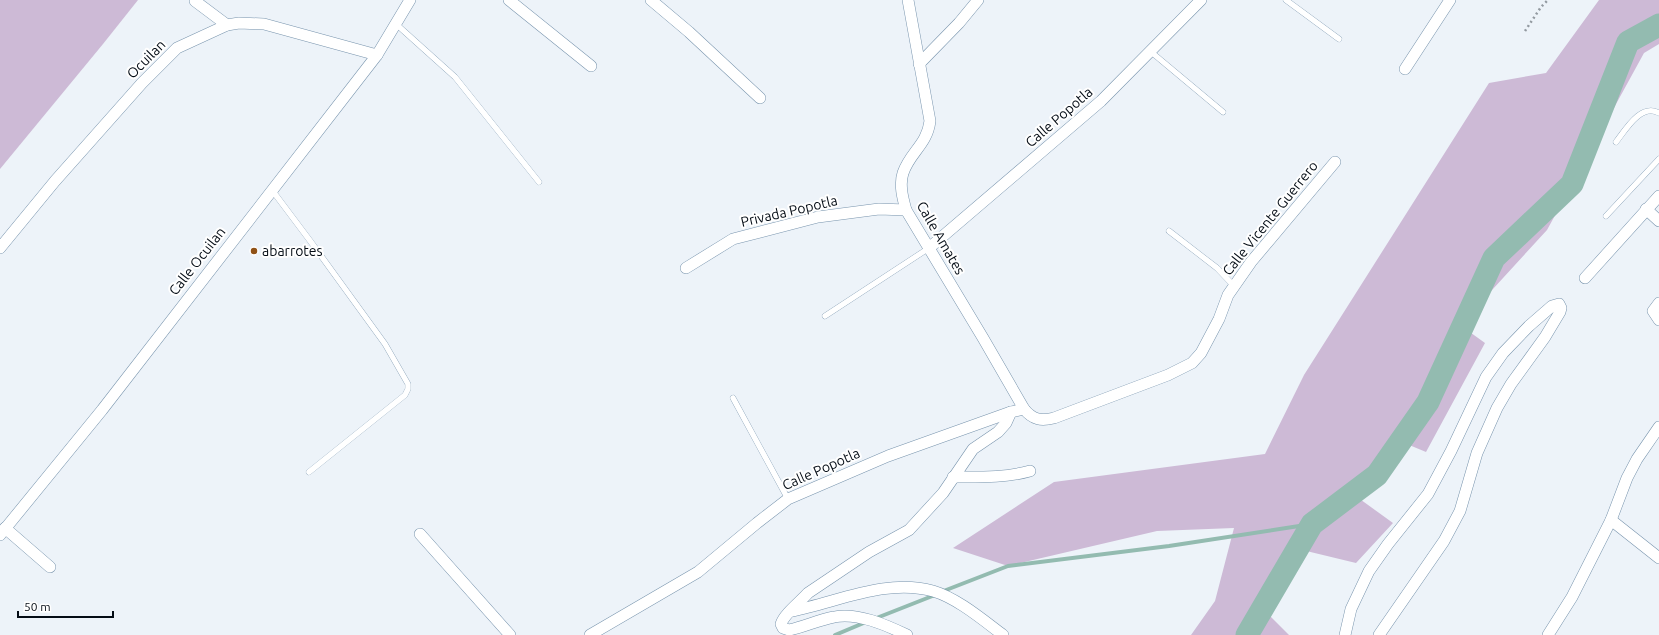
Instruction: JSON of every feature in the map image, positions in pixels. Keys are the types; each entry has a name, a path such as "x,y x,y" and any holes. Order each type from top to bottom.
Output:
{"street":[{"name":"Calle Ocuilan","path":"3,532 102,410 377,55 410,0"},
{"path":"509,0 591,66"},
{"path":"651,0 689,32 760,98"},
{"name":"Calle Amates","path":"908,0 930,121 929,131 925,140 914,152 902,174 902,192 906,210 1024,409 1034,419 1044,420"},
{"path":"919,64 959,23 978,0"},
{"name":"Calle Popotla","path":"929,248 1101,101 1201,0"},
{"path":"1404,69 1450,0"},
{"path":"195,1 227,25"},
{"name":"Ocuilan","path":"0,248 55,181 142,83 177,48 227,25 239,23 264,24 377,55"},
{"name":"Calle Vicente Guerrero","path":"1044,420 1054,418 1161,378 1192,363 1201,353 1212,333 1228,295 1251,262 1335,162"},
{"path":"1585,278 1659,196"},
{"name":"Privada Popotla","path":"686,268 733,239 818,217 878,209 906,210"},
{"path":"1646,209 1659,221"},
{"path":"1659,303 1653,311 1659,320"},
{"path":"1348,634 1351,609 1369,571 1388,544 1428,494 1451,451 1486,377 1503,353 1529,326 1552,306 1559,304 1561,308 1560,312 1545,337 1510,384 1497,408 1477,454 1460,511 1444,541 1379,635"},
{"name":"Calle Popotla","path":"590,635 698,572 788,499 888,456 1011,412 1024,409"},
{"path":"907,635 895,629 863,619 846,616 834,617 798,628 785,629 781,624 784,617 792,611 808,593 869,552 909,530 944,493 953,477 973,449 998,432 1006,423 1011,412"},
{"path":"1548,635 1572,597 1611,520 1627,478 1637,459 1659,427"},
{"path":"953,477 1015,475 1030,472"},
{"path":"1611,520 1659,558"},
{"path":"3,532 50,567"},
{"path":"420,534 510,635"},
{"path":"792,611 883,588 918,588 934,591 954,600 1003,635"}],"lane":[{"path":"1286,0 1339,40"},
{"path":"396,24 455,77 539,182"},
{"path":"1150,51 1223,112"},
{"path":"1616,142 1639,114 1646,110 1652,110 1659,113"},
{"path":"1606,216 1659,158"},
{"path":"272,190 385,344 408,384 408,389 405,395 309,472"},
{"path":"1169,231 1217,268 1234,286"},
{"path":"825,316 929,248"},
{"path":"733,398 788,499"}],"path":[{"path":"1525,31 1541,7 1548,0"}],"shaded area":[{"path":"0,0 138,0 0,169"},
{"path":"1599,0 1659,0 1659,44 1644,53 1547,230 1460,325 1485,343 1426,452 1390,437 1357,497 1393,523 1356,563 1294,548 1269,615 1289,635 1191,635 1215,601 1234,528 1157,531 1008,566 953,548 1054,482 1265,454 1304,375 1489,83 1546,73"}],"waterway":[{"path":"1247,635 1312,524 1377,475 1428,402 1494,258 1572,184 1628,42 1659,25"},
{"path":"941,592 1008,566 1169,546 1312,524"},
{"path":"874,619 935,595"},
{"path":"835,635 866,622"}],"place":[{"name":"abarrotes","path":"254,251"}]}
